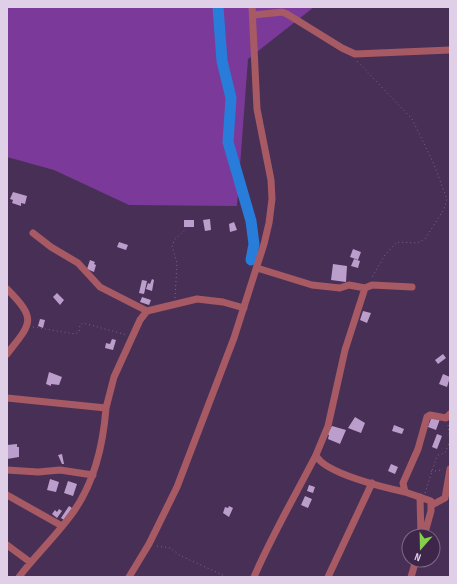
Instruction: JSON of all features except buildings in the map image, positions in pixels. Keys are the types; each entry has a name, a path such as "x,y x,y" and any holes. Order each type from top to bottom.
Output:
{"street":[{"path":"129,577 149,544 177,486 244,308 269,223 272,199 269,166 257,109 252,11 282,12 287,14 350,52 368,54 450,50"},
{"path":"33,233 51,247 78,263 100,287 148,311"},
{"path":"257,268 312,285 340,288 349,285 366,287 412,287"},
{"path":"254,577 270,539 295,497 316,455 328,426 345,350 366,287"},
{"path":"7,289 27,311 29,318 20,339 7,354"},
{"path":"19,577 30,562 74,512 93,476 102,446 106,408 114,377 140,320 148,311 197,299 223,302 244,308"},
{"path":"7,398 106,408"},
{"path":"405,492 403,483 418,448 427,418 430,414 448,416"},
{"path":"316,455 320,462 332,469 372,483 430,500 432,505"},
{"path":"425,528 432,505 445,498 447,469"},
{"path":"7,470 38,472 60,470 93,476"},
{"path":"328,577 372,483"},
{"path":"7,495 62,526"},
{"path":"420,497 422,528"},
{"path":"7,545 30,562"}],"path":[{"path":"350,52 366,73 412,119 433,162 447,199 444,209 425,240 417,243 400,242 395,244 375,270 366,287"},
{"path":"174,304 177,263 172,246 174,239 185,230"},
{"path":"27,325 44,330 74,334 79,332 80,325 85,323 133,337"},
{"path":"420,497 425,493 437,456 445,453 450,440 448,416"},
{"path":"431,471 447,469"},
{"path":"149,544 170,548 181,556 227,577"}],"shaded area":[{"path":"7,7 314,7 248,59 237,206 129,205 54,170 7,157"}],"waterway":[{"path":"218,7 222,61 231,98 228,142 251,221 254,244 251,260"}]}
